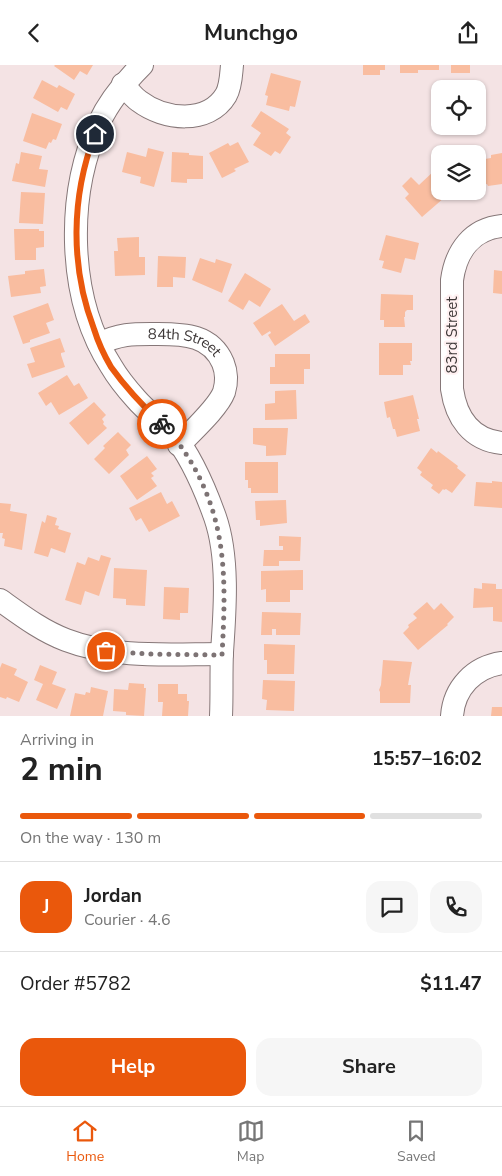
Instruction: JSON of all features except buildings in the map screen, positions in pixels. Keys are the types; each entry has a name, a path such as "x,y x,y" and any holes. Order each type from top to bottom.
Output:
{"street":[{"path":"142,65 123,84 100,121 90,147 82,175 78,203 76,250 81,287 88,314 111,366 136,400 172,434 180,445 199,476 216,519 225,585 221,716"},
{"path":"123,84 139,101 158,111 193,117 213,110 226,95 231,81 232,65"},
{"name":"83rd Street","path":"502,226 493,227 479,233 468,241 459,254 452,280 452,389 454,404 460,417 470,429 482,438 502,443"},
{"name":"84th Street","path":"100,344 114,337 126,334 177,334 191,335 211,345 220,357 226,371 223,394 180,445"},
{"path":"0,600 39,627 65,640 85,646 106,651 131,653 222,655"},
{"path":"452,716 458,693 466,681 478,670 493,664 502,663"}],"way so far":[{"path":"106,651 148,654 222,655 225,585 216,519 199,476 172,434 162,424"}],"route":[{"path":"95,134 82,175 78,203 77,259 81,287 88,314 111,366 136,400 162,424"}]}
